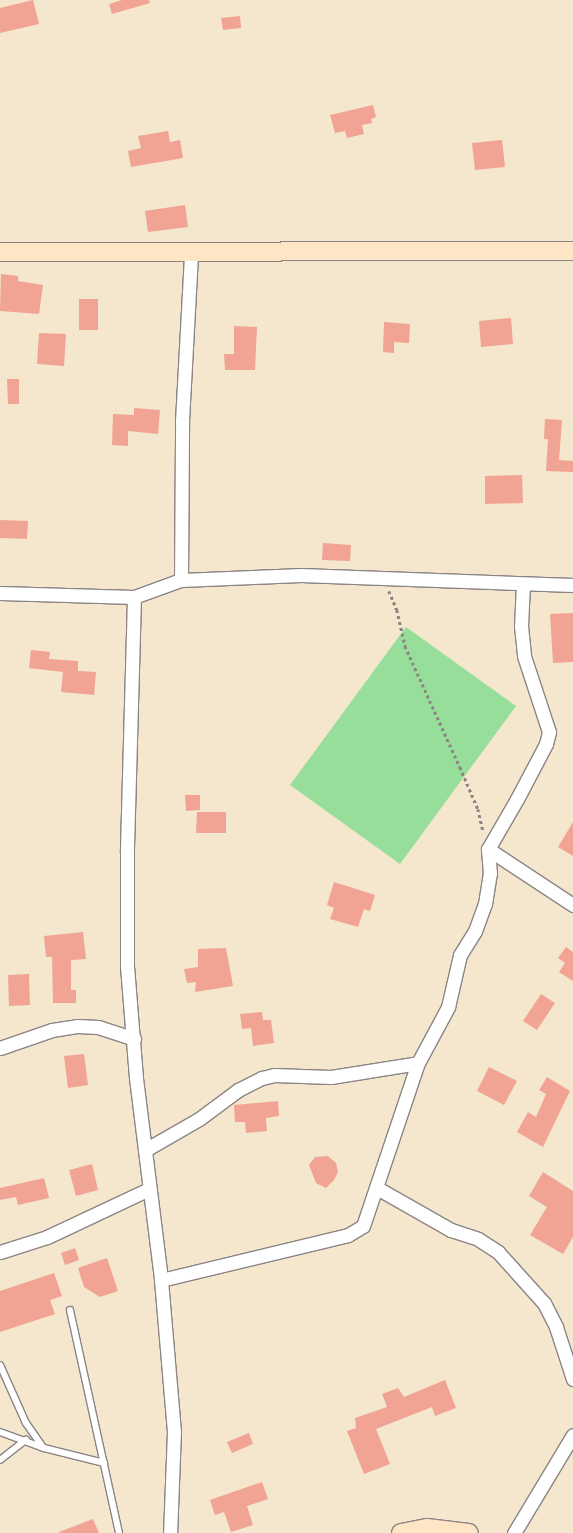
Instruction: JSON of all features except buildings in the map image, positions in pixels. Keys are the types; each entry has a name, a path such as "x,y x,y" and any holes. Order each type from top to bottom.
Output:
{"street":[{"path":"0,252 191,253 573,251"},
{"path":"181,580 182,421 191,253"},
{"path":"0,593 134,597 181,580 301,575 573,585"},
{"path":"161,1280 355,1232 366,1219 377,1188 389,1145 418,1063 448,1007 460,955 475,931 485,904 490,873 488,849 518,798 546,744 549,732 524,656 521,626 523,584"},
{"path":"134,597 127,860 128,966 136,1078 161,1280 174,1431 170,1533"},
{"path":"488,849 573,905"},
{"path":"0,1048 52,1030 77,1026 98,1027 134,1039"},
{"path":"145,1150 199,1119 238,1090 262,1078 274,1075 331,1077 418,1063"},
{"path":"377,1188 451,1230 478,1239 498,1252 544,1303 556,1327 573,1379"},
{"path":"0,1252 47,1237 149,1189"},
{"path":"514,1533 573,1435"},
{"path":"401,1533 434,1528 469,1533"}],"lane":[{"path":"70,1310 119,1533"},
{"path":"0,1365 26,1423 44,1448"},
{"path":"0,1432 26,1440 44,1448 104,1463"},
{"path":"0,1460 26,1440"}],"path":[{"path":"382,578 397,610 405,646 478,809 488,849"}],"green space":[{"path":"406,627 516,706 400,864 290,785"}]}
